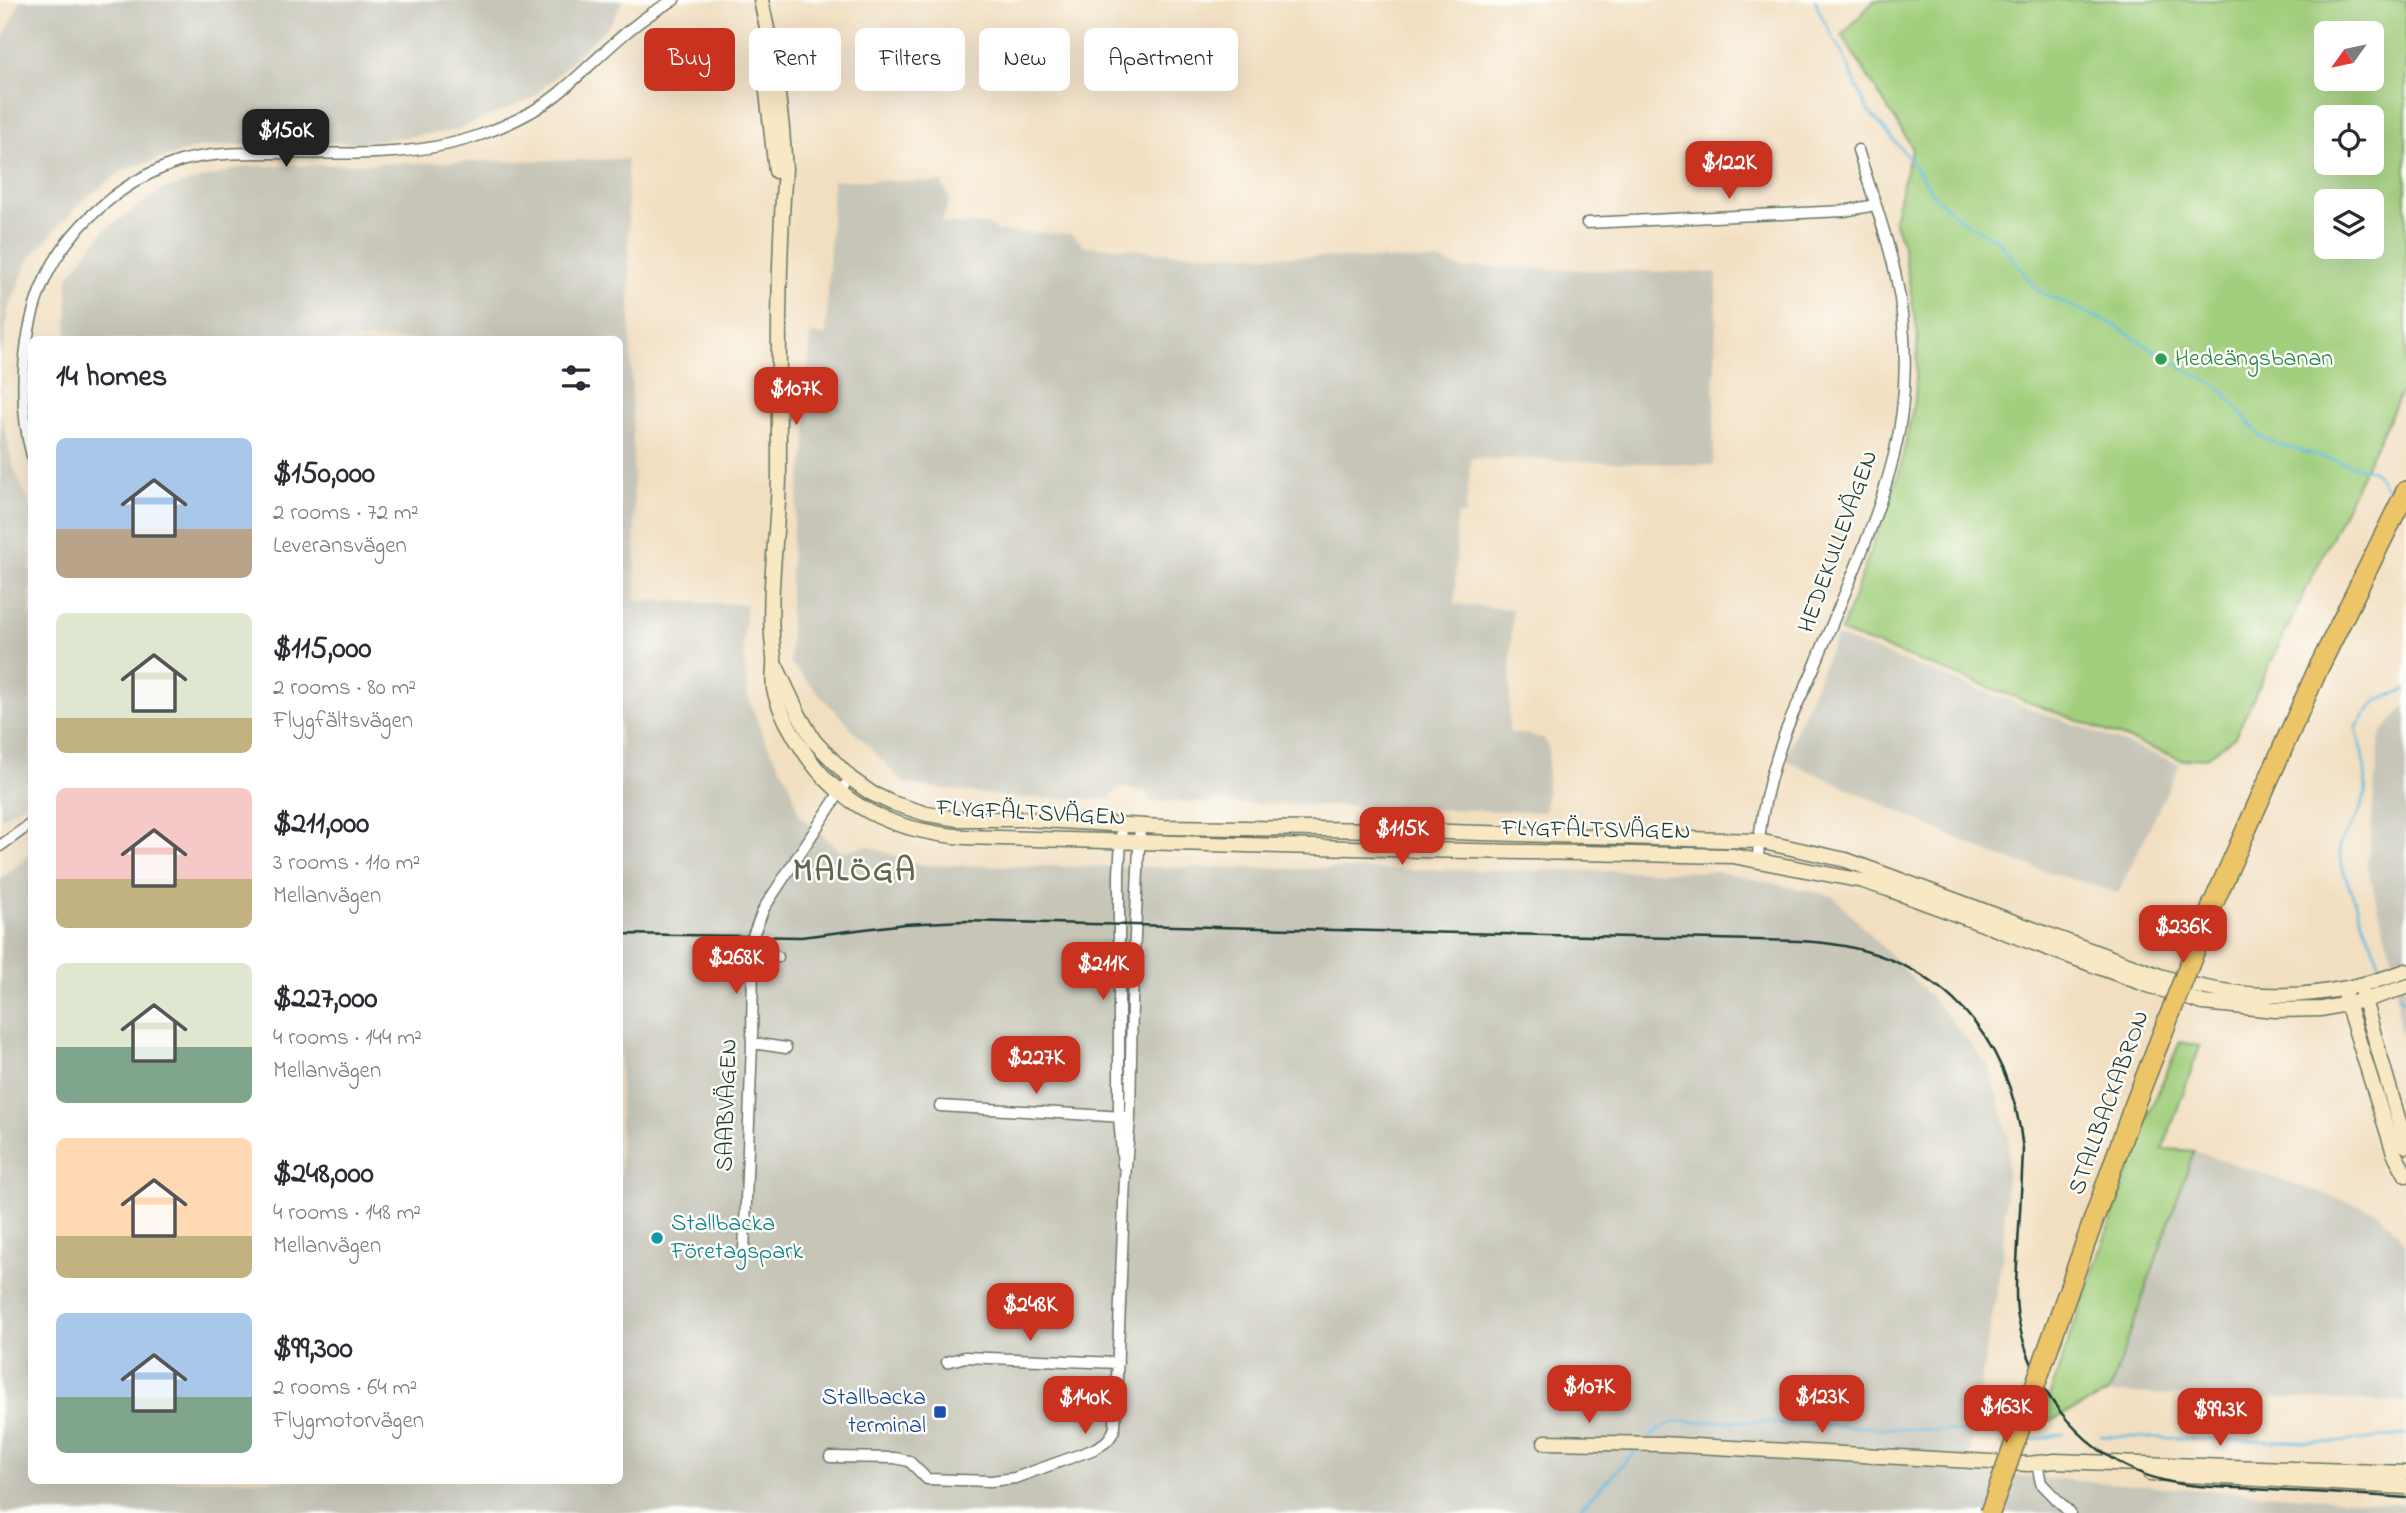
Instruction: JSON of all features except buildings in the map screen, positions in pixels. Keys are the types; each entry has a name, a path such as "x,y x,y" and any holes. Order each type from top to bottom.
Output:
{"highway":[{"name":"STALLBACKABRON","path":"1990,1513 2131,1114 2213,904 2312,681 2406,491"}],"street":[{"path":"28,430 24,405 25,361 28,329 38,294 52,264 72,236 94,212 118,192 152,173 182,161 233,154 424,150 481,135 538,109 631,27 657,8 674,0"},
{"name":"FLYGFÄLTSVÄGEN","path":"751,0 765,71 776,169 783,196"},
{"name":"FLYGFÄLTSVÄGEN","path":"761,0 783,129 785,169 779,482 770,613 774,687 788,725 818,772 839,792 876,816 910,829 940,835 1515,853 1733,856 1863,881 2203,1003 2275,1010 2322,1009 2347,1005 2406,987"},
{"name":"HEDEKULLEVÄGEN","path":"1758,860 1766,798 1784,735 1881,501 1895,453 1903,385 1903,331 1896,276 1858,150"},
{"path":"1587,223 1844,211 1875,205"},
{"name":"FLYGFÄLTSVÄGEN","path":"774,659 814,741 850,778 871,793 892,803 927,814 958,819 1023,819 1140,826 1759,841 1846,860 2195,987 2273,997 2342,989 2402,973"},
{"name":"SAABVÄGEN","path":"744,1253 752,1043 750,942 761,914 850,778"},
{"path":"830,1457 902,1459 909,1461 927,1479 991,1481 1015,1478 1092,1450 1110,1439 1115,1427 1125,1178 1122,825"},
{"path":"0,846 28,826"},
{"path":"1125,1117 1140,826"},
{"path":"752,954 778,957"},
{"path":"2364,984 2365,1000 2406,1146"},
{"path":"2342,989 2394,1153 2406,1175"},
{"path":"752,1043 786,1048"},
{"path":"940,1107 1125,1117"},
{"path":"947,1362 956,1358 975,1357 1118,1363"},
{"path":"1545,1442 1660,1444 2406,1487"},
{"path":"2037,1464 2054,1461 2406,1473"},
{"path":"2037,1464 2040,1483 2070,1513"}],"shaded area":[{"path":"21,0 623,0 612,22 532,99 453,131 363,142 202,147 125,169 81,202 29,259 8,311 2,362 1,412 14,468 28,500 28,800 0,820 0,44"},
{"path":"627,159 636,600 747,604 743,638 747,694 763,736 790,784 800,816 841,851 867,846 922,865 1720,872 1833,896 1932,998 1988,1065 2009,1137 2003,1252 1966,1473 2406,1504 2406,1513 0,1513 0,880 28,856 28,1484 623,1484 623,336 67,336 68,277 105,229 162,190 247,166"},
{"path":"833,180 941,182 950,199 941,224 988,224 997,231 1072,234 1085,246 1150,252 1442,261 1464,270 1473,267 1717,273 1713,465 1471,458 1465,515 1457,516 1455,604 1512,609 1509,732 1544,738 1549,750 1545,812 1151,801 1146,792 1118,787 1110,799 1017,798 904,784 790,663 790,573 793,529 806,446 810,334 826,335"},
{"path":"1836,636 2180,764 2118,893 1993,855 1784,759"},
{"path":"2406,705 2406,1050 2400,1031 2393,960 2367,867 2380,735"},
{"path":"2194,1151 2379,1212 2406,1244 2406,1402 2109,1393"}],"green space":[{"name":"Hedeängsbanan","path":"1875,0 2406,0 2406,383 2235,736 2207,757 2183,760 1841,632 1900,470 1915,397 1918,335 1903,246 1894,219 1912,147 1842,35"},
{"path":"2180,1042 2200,1046 2163,1149 2194,1151 2109,1393 2039,1426 2148,1115"}],"waterway":[{"path":"1815,0 1867,109 1909,158 1935,197 1964,222 1999,241 2039,292 2114,325 2184,369 2220,387 2260,436 2279,445 2373,471 2392,494"},
{"path":"2383,972 2343,870 2339,844 2358,814 2365,794 2365,769 2356,728 2375,702 2406,689"},
{"path":"2398,996 2406,1001"},
{"path":"1649,1439 1673,1422 1734,1421 1970,1432 2007,1438"},
{"path":"2024,1439 2064,1434"},
{"path":"2101,1436 2331,1443 2406,1435"},
{"path":"1575,1513 1639,1448"}],"railway":[{"path":"623,934 801,937 905,924 963,921 1799,941 1845,946 1886,958 1922,976 1953,1000 1979,1029 2000,1064 2015,1104 2023,1149 2016,1281 2018,1318 2025,1346 2036,1372 2067,1420 2087,1440 2110,1457 2135,1471 2173,1483 2406,1498"}],"place":[{"name":"Hedeängsbanan","path":"2161,359"},
{"name":"Stallbacka Företagspark","path":"657,1238"},
{"name":"Stallbacka terminal","path":"940,1412"}],"district":[{"name":"MALÖGA","path":"855,872"}]}
